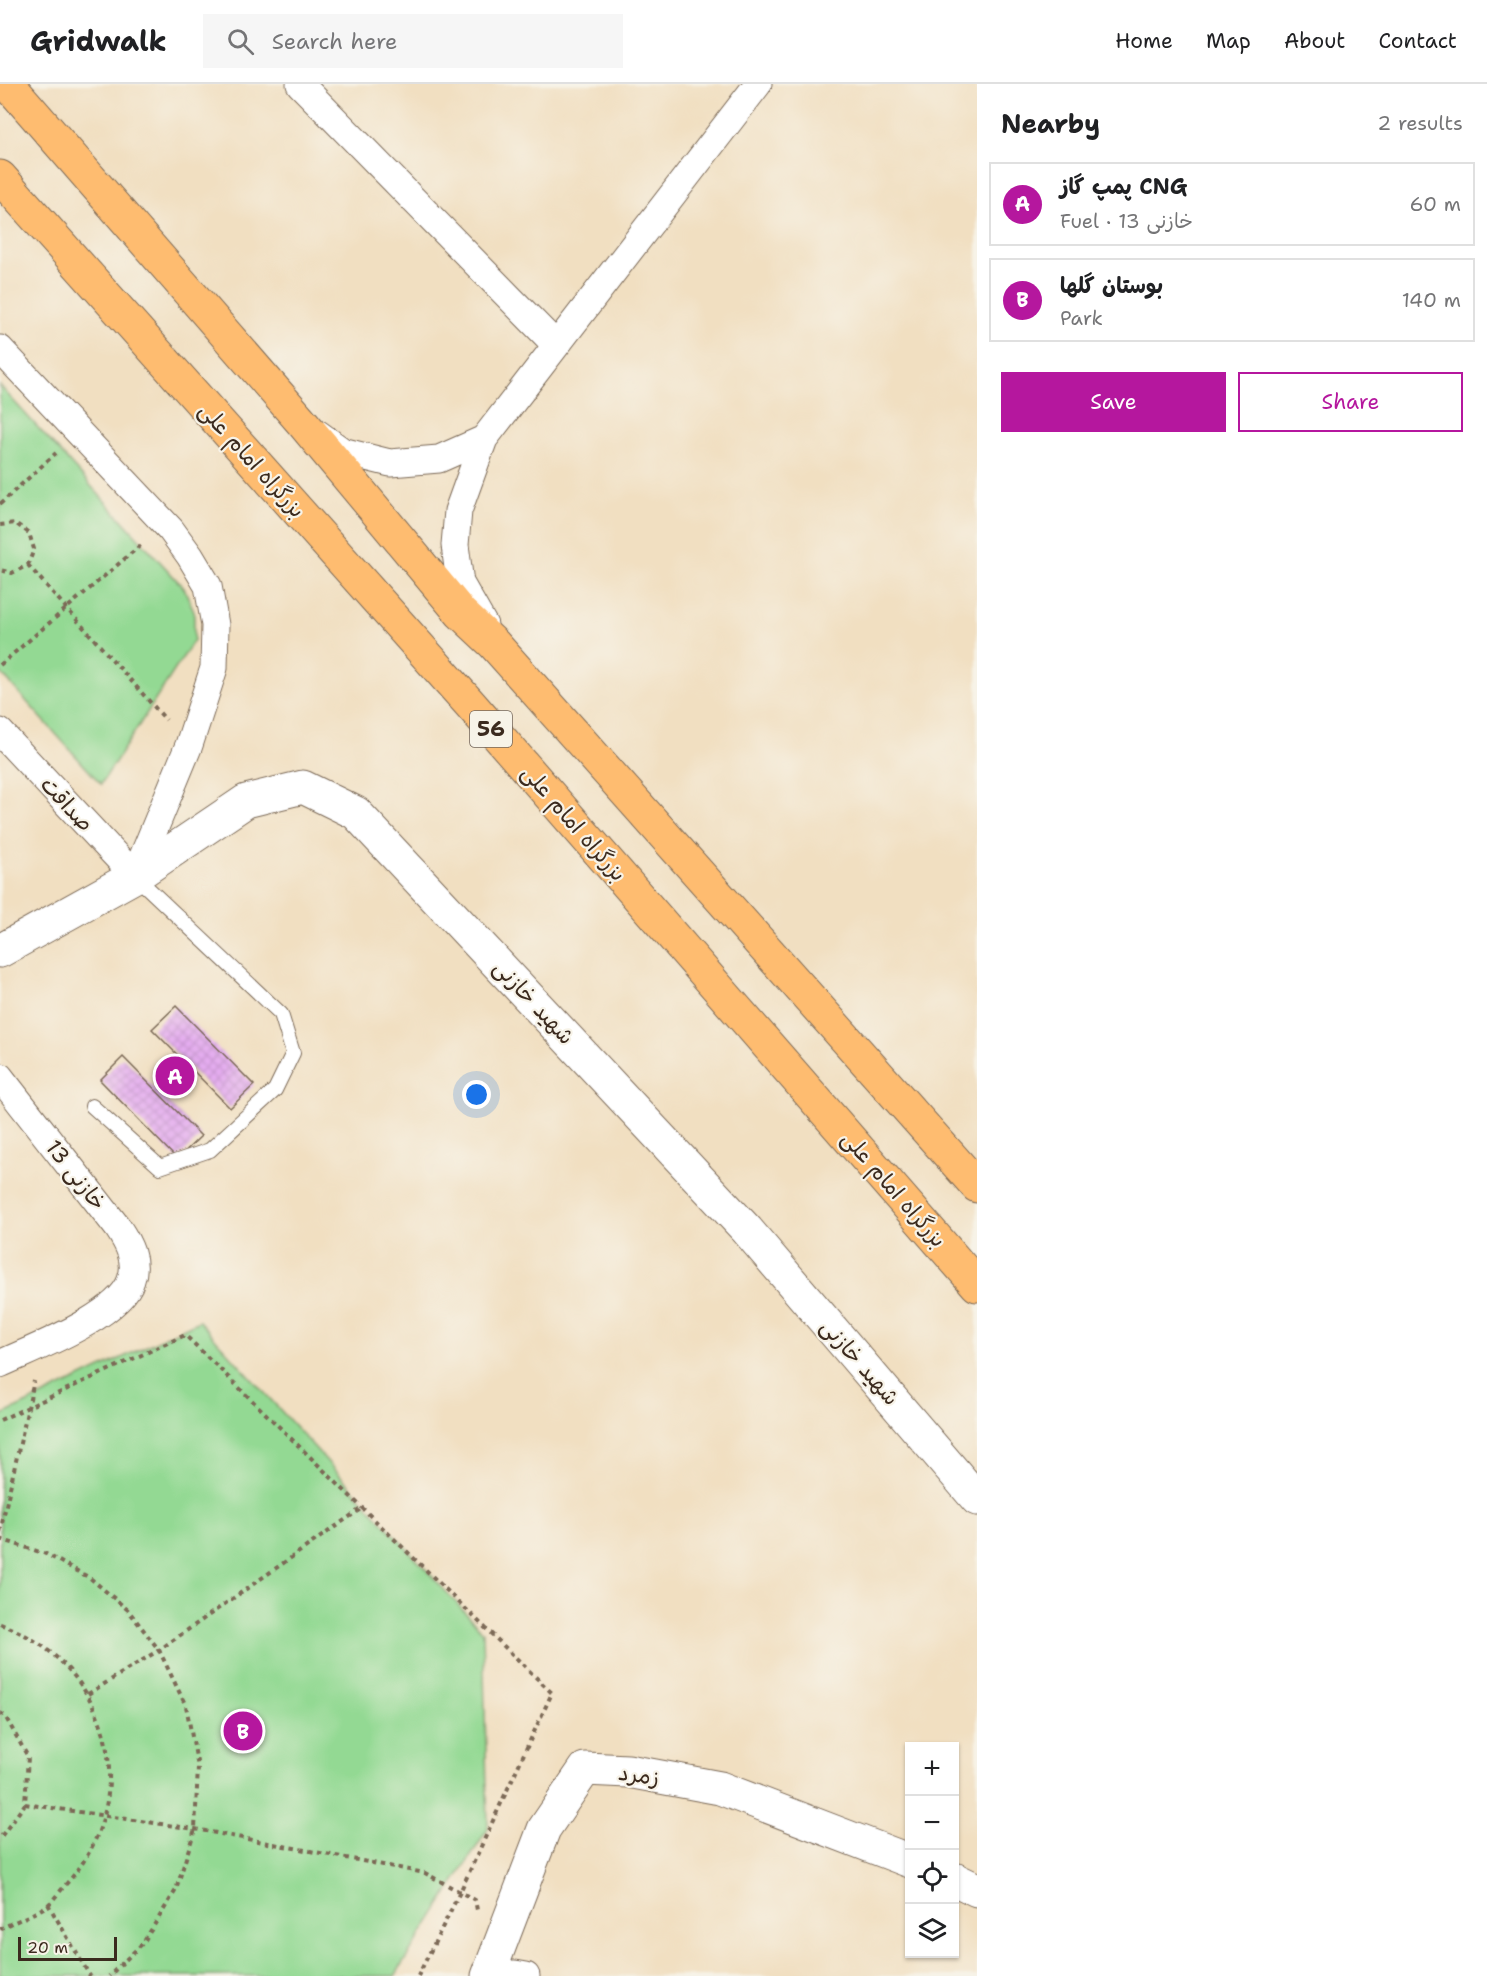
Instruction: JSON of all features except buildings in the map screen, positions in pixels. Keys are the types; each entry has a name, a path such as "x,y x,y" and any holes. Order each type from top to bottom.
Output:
{"highway":[{"name":"56","path":"8,84 302,422 460,613 494,645 977,1186"},
{"name":"بزرگراه امام علی","path":"0,177 471,705 977,1285"}],"street":[{"path":"300,84 556,345"},
{"path":"494,645 460,583 455,545 458,512 484,439 758,84"},
{"path":"0,349 166,524 190,556 208,586 215,625 213,668 189,745 135,876"},
{"path":"302,422 342,451 390,463 439,459 484,439"},
{"name":"صداقت","path":"0,732 135,876"},
{"name":"شهید خازنی","path":"0,951 135,876 246,801 303,787 356,813 747,1230 977,1499"},
{"name":"خازنی 13","path":"0,1077 129,1245 133,1265 131,1281 120,1299 100,1316 42,1344"},
{"path":"0,1364 42,1344"},
{"name":"زمرد","path":"488,1976 544,1828 585,1769 628,1771 720,1788 905,1859"},
{"path":"959,1881 977,1890"},
{"path":"499,1976 515,1974 526,1976"}],"lane":[{"path":"92,1106 160,1167 210,1150 275,1089 293,1053 280,1014 135,876"}],"path":[{"path":"0,504 79,433"},
{"path":"0,525 15,523 29,533 34,549 28,565 12,573 0,570"},
{"path":"0,665 166,524"},
{"path":"28,565 189,745"},
{"path":"0,1420 185,1335 552,1693 460,1892 418,1976"},
{"path":"0,1532 42,1344"},
{"path":"88,1694 159,1650 362,1508"},
{"path":"0,1539 46,1554 90,1578 128,1610 159,1650 186,1706 198,1767 195,1829 176,1890 143,1943 109,1976"},
{"path":"0,1624 23,1632 60,1659 88,1694 104,1733 110,1774 105,1816 84,1864 48,1904 0,1929"},
{"path":"0,1713 5,1716 28,1757 25,1804 0,1838"},
{"path":"25,1804 195,1829 425,1873 475,1900 477,1911"},
{"path":"48,1904 90,1976"}],"green space":[{"path":"0,386 184,588 194,611 194,640 101,784 0,672"},
{"path":"199,1321 483,1632 488,1829 395,1976 0,1976 0,1416"}],"place":[{"name":"پمپ گاز CNG","path":"175,1076"},
{"name":"بوستان گلها","path":"243,1731"}]}
